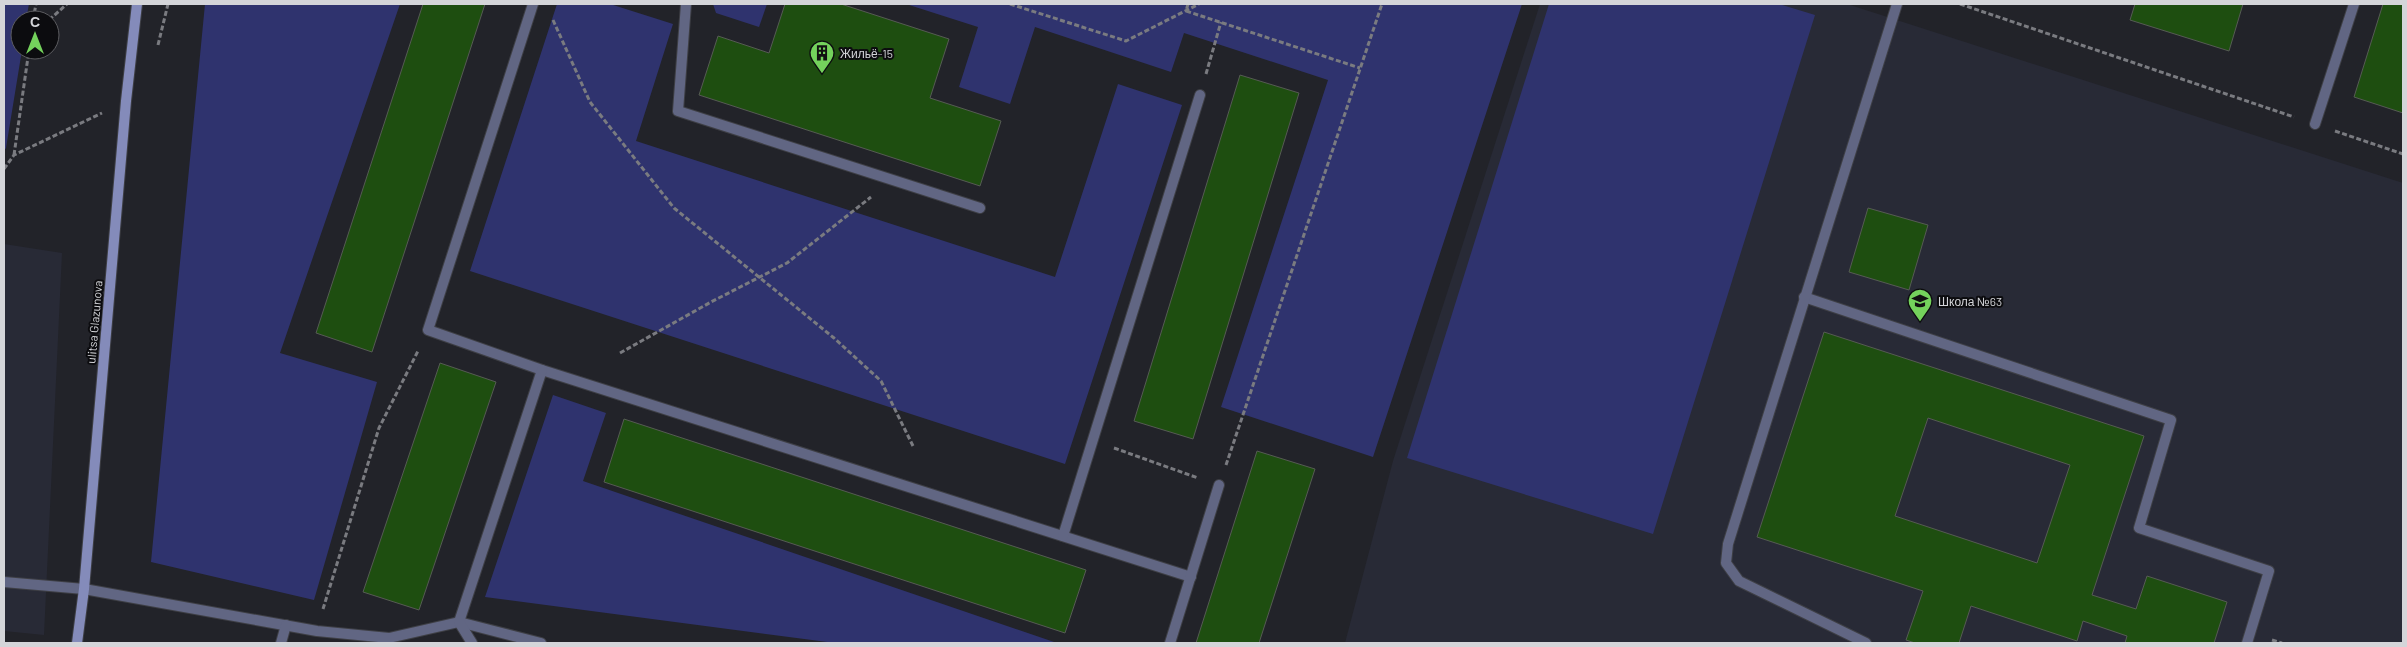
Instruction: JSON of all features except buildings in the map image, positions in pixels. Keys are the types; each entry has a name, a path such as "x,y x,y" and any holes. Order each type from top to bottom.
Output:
{"street":[{"name":"ulitsa Glazunova","path":"77,643 84,590 126,101 137,4"}],"lane":[{"path":"533,4 428,330 542,370 1190,577"},
{"path":"686,4 678,111 980,208"},
{"path":"1866,643 1739,581 1726,563 1728,544 1897,4"},
{"path":"2314,124 2354,4"},
{"path":"1064,536 1200,95"},
{"path":"1804,297 2172,420 2139,528 2269,571 2247,643"},
{"path":"472,643 459,622 542,370"},
{"path":"1170,643 1219,485"},
{"path":"4,582 84,590 286,624 317,631 389,638 459,622 541,643"},
{"path":"280,643 286,624"}],"path":[{"path":"1010,4 1126,42 1199,4"},
{"path":"1186,11 1188,4"},
{"path":"1093,440 1219,485 1382,4"},
{"path":"1960,4 2403,154"},
{"path":"1186,11 1360,68"},
{"path":"550,13 590,102 674,208 834,338 881,381 914,448"},
{"path":"1200,95 1221,22"},
{"path":"4,169 14,155 28,60"},
{"path":"14,155 126,101"},
{"path":"620,353 787,263 892,180"},
{"path":"317,631 379,428 428,330"}],"shaded area":[{"path":"4,4 29,4 28,10 10,10 10,60 20,60 4,151"},
{"path":"205,4 400,4 280,353 377,382 314,600 151,562"},
{"path":"557,4 610,4 673,24 636,141 1055,277 1118,84 1182,105 1065,464 470,271"},
{"path":"713,4 767,4 759,27 716,13"},
{"path":"906,4 1522,4 1373,457 1221,407 1328,80 1184,33 1171,72 1035,27 1010,104 959,87 978,27"},
{"name":"Школа №63","path":"1540,4 1847,4 2403,183 2403,643 1345,643 1393,461"},
{"path":"1549,4 1779,4 1815,15 1653,534 1407,458"},
{"path":"4,244 62,253 44,635 4,631"},
{"path":"553,395 606,413 583,481 1057,643 835,643 485,597"}],"place":[{"name":"Жильё-15","path":"822,74"},
{"name":"Школа №63","path":"1920,322"}]}
